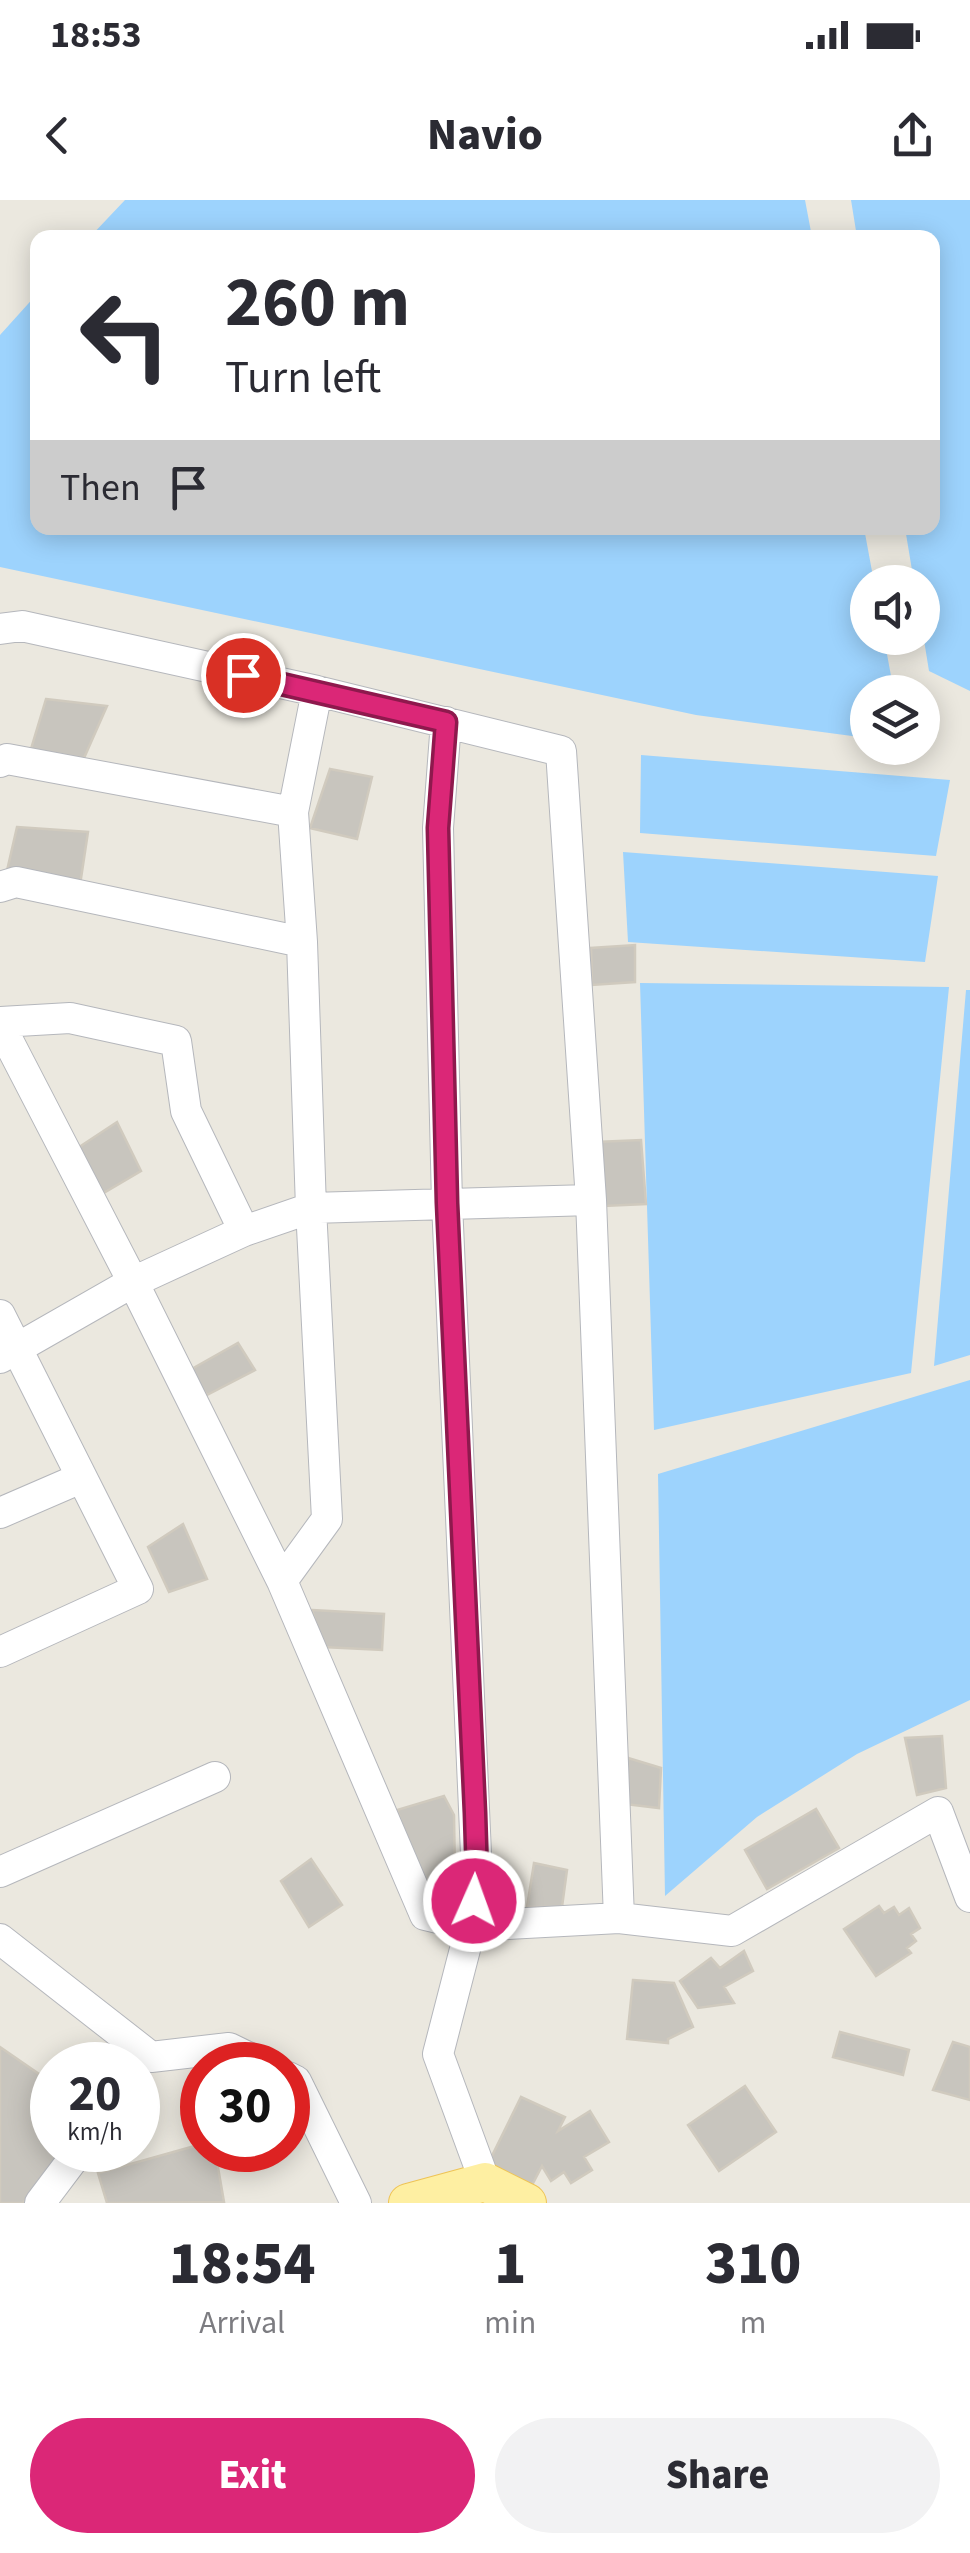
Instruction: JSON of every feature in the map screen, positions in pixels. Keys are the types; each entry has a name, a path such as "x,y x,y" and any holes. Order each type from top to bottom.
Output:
{"main road":[{"path":"408,2203 485,2182 527,2203"}],"street":[{"path":"0,629 22,626 560,751 592,1200 619,1918"},
{"path":"282,1580 327,1518 293,812 317,692"},
{"path":"446,722 438,828 447,1203 477,1876 471,1926 438,2054 485,2182"},
{"path":"0,762 7,759 293,812"},
{"path":"0,887 16,882 302,942"},
{"path":"244,1231 186,1111 176,1042 70,1018 0,1024 282,1580 425,1914 471,1926 619,1918 732,1931 938,1812 970,1897"},
{"path":"9,1354 133,1282 244,1231 311,1208 592,1200"},
{"path":"0,1315 9,1354 81,1478 138,1589 0,1652"},
{"path":"0,1513 81,1478"},
{"path":"0,1872 215,1777"},
{"path":"0,1940 117,2042"},
{"path":"310,2109 356,2203"},
{"path":"40,2203 63,2172"}],"water":[{"path":"125,200 805,200 811,230 97,230"},
{"path":"851,200 970,200 970,691 929,671 926,655 940,655 940,565 911,565 906,535 940,535 940,230 856,230"},
{"path":"30,302 30,535 865,535 871,565 850,565 850,655 887,655 891,675 850,675 850,736 696,715 0,567 0,335"},
{"path":"641,755 950,780 936,856 640,833"},
{"path":"623,852 938,876 925,962 628,942"},
{"path":"640,983 949,987 911,1373 654,1430"},
{"path":"966,990 970,990 970,1355 934,1366"},
{"path":"970,1380 970,1700 857,1754 757,1817 665,1896 658,1474"}],"building":[{"path":"46,699 107,706 84,758 31,749"},
{"path":"330,769 372,777 357,839 310,828"},
{"path":"17,827 88,832 80,885 6,875"},
{"path":"635,945 635,982 592,985 591,948"},
{"path":"117,1122 141,1171 95,1198 67,1155"},
{"path":"641,1140 646,1204 604,1206 596,1142"},
{"path":"238,1343 255,1370 207,1395 188,1371"},
{"path":"183,1524 207,1579 169,1592 148,1547"},
{"path":"312,1610 384,1614 382,1650 323,1647"},
{"path":"942,1736 946,1788 917,1795 905,1738"},
{"path":"615,1754 661,1768 659,1808 616,1803"},
{"path":"444,1796 454,1815 455,1876 423,1883 397,1810"},
{"path":"816,1809 839,1848 767,1889 745,1850"},
{"path":"311,1859 342,1905 309,1927 281,1881"},
{"path":"534,1863 567,1870 562,1907 527,1907"},
{"path":"879,1906 884,1913 894,1907 899,1915 909,1908 920,1928 911,1934 916,1941 907,1948 911,1953 876,1976 844,1929"},
{"path":"744,1951 753,1971 724,1987 734,2003 698,2008 680,1981 711,1958 720,1968"},
{"path":"633,1980 674,1983 693,2027 668,2039 668,2043 627,2039"},
{"path":"840,2032 909,2050 903,2075 833,2057"},
{"path":"953,2042 970,2047 970,2100 933,2090"},
{"path":"0,2047 30,2068 30,2172 46,2172 23,2203 0,2203"},
{"path":"745,2086 776,2132 719,2171 688,2125"},
{"path":"521,2097 565,2117 558,2131 590,2111 609,2142 584,2157 592,2170 571,2183 564,2172 551,2181 542,2166 532,2185 488,2164"},
{"path":"180,2150 180,2172 219,2172 224,2202 107,2203 98,2173 160,2172 160,2156"}],"route":[{"path":"243,675 446,722 438,828 447,1203 475,1813 474,1901"}]}
